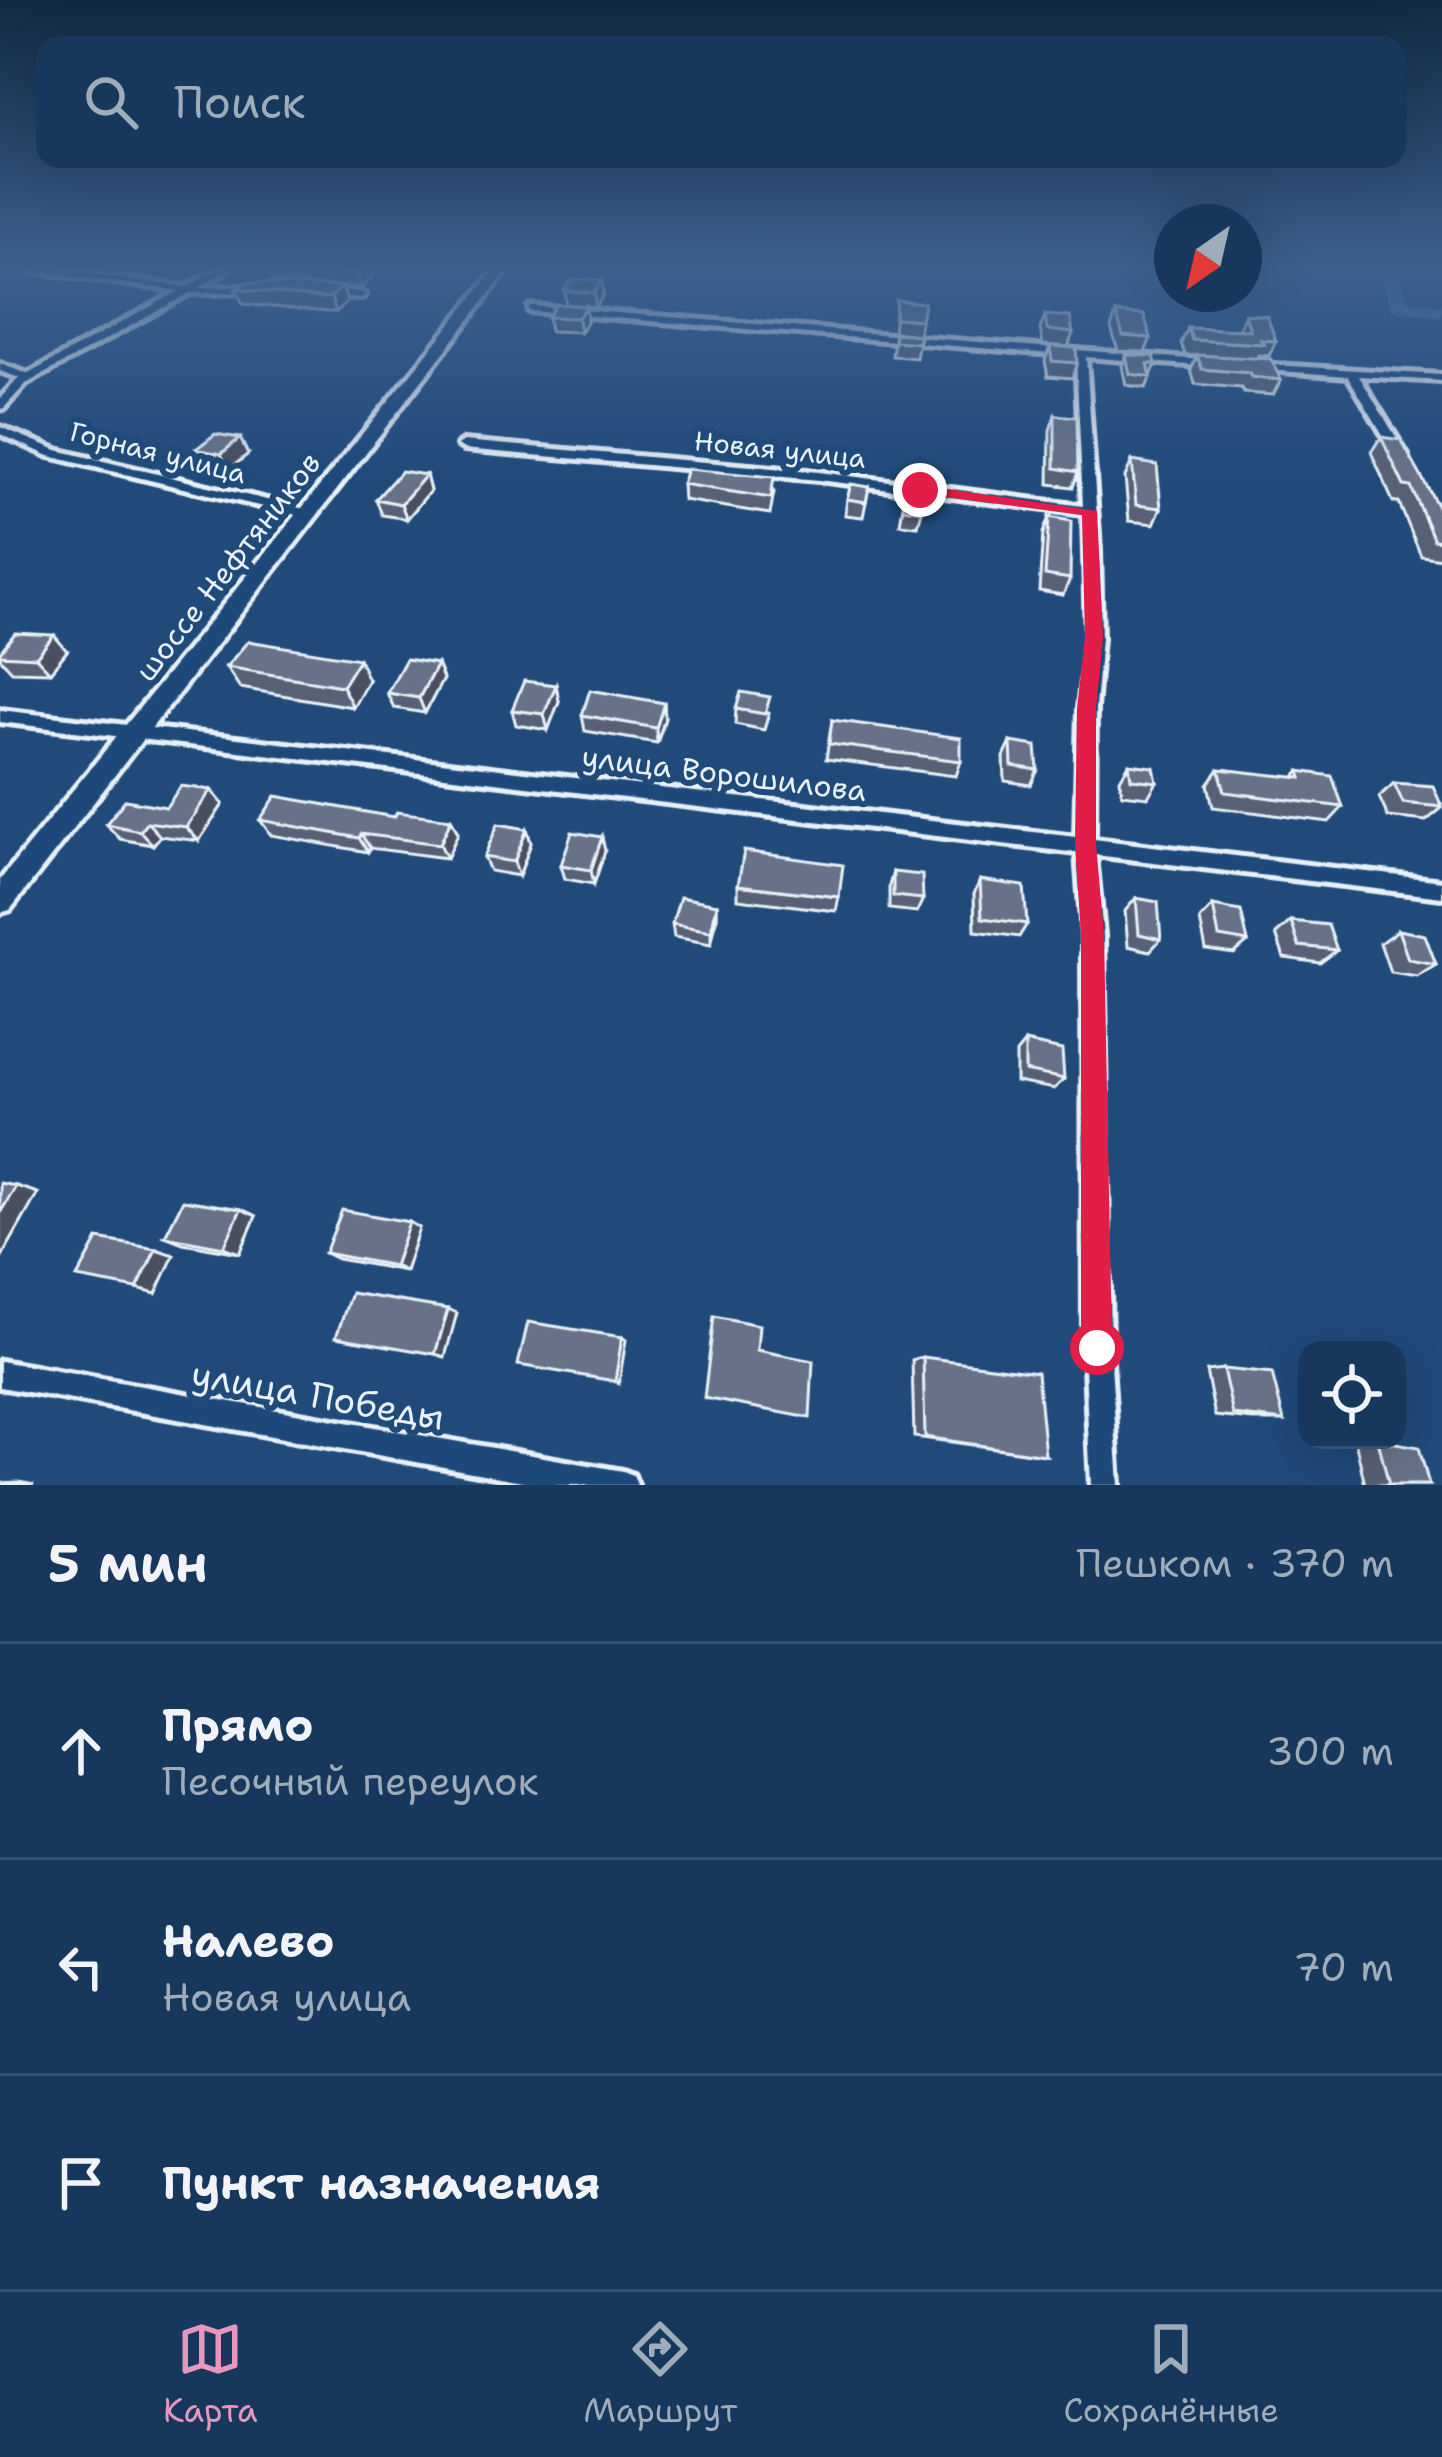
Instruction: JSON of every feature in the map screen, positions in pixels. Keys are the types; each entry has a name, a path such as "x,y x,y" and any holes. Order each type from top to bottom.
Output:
{"main road":[{"name":"шоссе Нефтяников","path":"0,901 447,339"}],"street":[{"path":"0,406 24,381 101,339"},
{"path":"887,339 1442,378"},
{"path":"1082,356 1094,638 1087,708 1085,844 1093,935 1097,1348 1105,1485"},
{"path":"0,367 21,373 24,381"},
{"path":"1352,374 1415,477"},
{"name":"Горная улица","path":"0,430 53,453 309,514"},
{"name":"Новая улица","path":"464,446 819,476 1090,511"},
{"name":"улица Ворошилова","path":"0,716 1442,889"},
{"name":"улица Победы","path":"0,1374 623,1485"}],"building":[{"path":"1275,339 1276,341 1261,340 1264,344 1192,340"},
{"path":"1050,346 1076,348 1077,363 1052,361"},
{"path":"1126,355 1154,356 1156,364 1148,364 1151,377 1130,374"},
{"path":"1197,355 1271,359 1281,380 1202,369"},
{"path":"1055,415 1077,417 1078,472 1055,468"},
{"path":"215,434 240,438 221,454 196,449"},
{"path":"1381,437 1401,440 1442,514 1442,541 1434,540 1411,487 1404,486"},
{"path":"1132,461 1157,465 1161,508 1136,505"},
{"path":"687,469 774,477 771,498 682,484"},
{"path":"401,471 426,475 401,504 376,499"},
{"path":"851,484 869,487 866,502 847,499"},
{"path":"906,486 924,488 922,511 903,508"},
{"path":"1049,517 1071,521 1070,579 1045,575"},
{"path":"15,633 54,635 36,657 0,655"},
{"path":"248,641 359,659 342,686 226,667"},
{"path":"406,659 437,664 419,698 387,693"},
{"path":"524,681 556,685 544,714 512,710"},
{"path":"590,690 664,703 656,728 582,715"},
{"path":"741,692 770,697 765,714 736,709"},
{"path":"832,720 961,738 961,761 829,744"},
{"path":"1011,742 1036,746 1038,770 1012,766"},
{"path":"1129,764 1154,767 1157,782 1131,779"},
{"path":"1219,769 1302,778 1300,771 1332,776 1343,807 1225,792"},
{"path":"1394,783 1433,786 1442,807 1403,803"},
{"path":"181,786 211,790 186,827 147,822 140,831 106,824 125,800 166,807"},
{"path":"276,796 394,817 397,812 451,819 440,844 361,834 359,838 260,820"},
{"path":"498,824 527,829 514,862 484,857"},
{"path":"572,832 602,837 591,870 561,865"},
{"path":"744,851 843,865 839,897 738,885"},
{"path":"893,872 922,875 923,899 893,896"},
{"path":"980,880 1024,886 1027,924 982,918"},
{"path":"680,897 717,904 711,931 672,924"},
{"path":"1136,898 1158,902 1161,939 1139,934"},
{"path":"1213,906 1241,911 1248,942 1219,937"},
{"path":"1291,921 1328,925 1337,950 1299,946"},
{"path":"1398,930 1425,935 1436,964 1408,959"},
{"path":"1025,1042 1062,1050 1064,1079 1025,1071"},
{"path":"0,1183 16,1186 0,1213"},
{"path":"183,1200 241,1209 224,1247 165,1236"},
{"path":"342,1210 409,1222 394,1266 325,1253"},
{"path":"98,1239 156,1249 137,1289 77,1278"},
{"path":"351,1293 448,1309 435,1354 336,1337"},
{"path":"714,1316 759,1325 757,1350 813,1361 810,1418 704,1398"},
{"path":"528,1322 622,1337 615,1381 518,1365"},
{"path":"923,1357 1037,1372 1045,1455 925,1437"},
{"path":"1223,1369 1272,1374 1284,1421 1233,1415"},
{"path":"1419,1447 1429,1485 1389,1485 1380,1449"}],"route":[{"path":"920,490 1090,511 1094,638 1087,708 1085,844 1093,935 1097,1348"}]}
